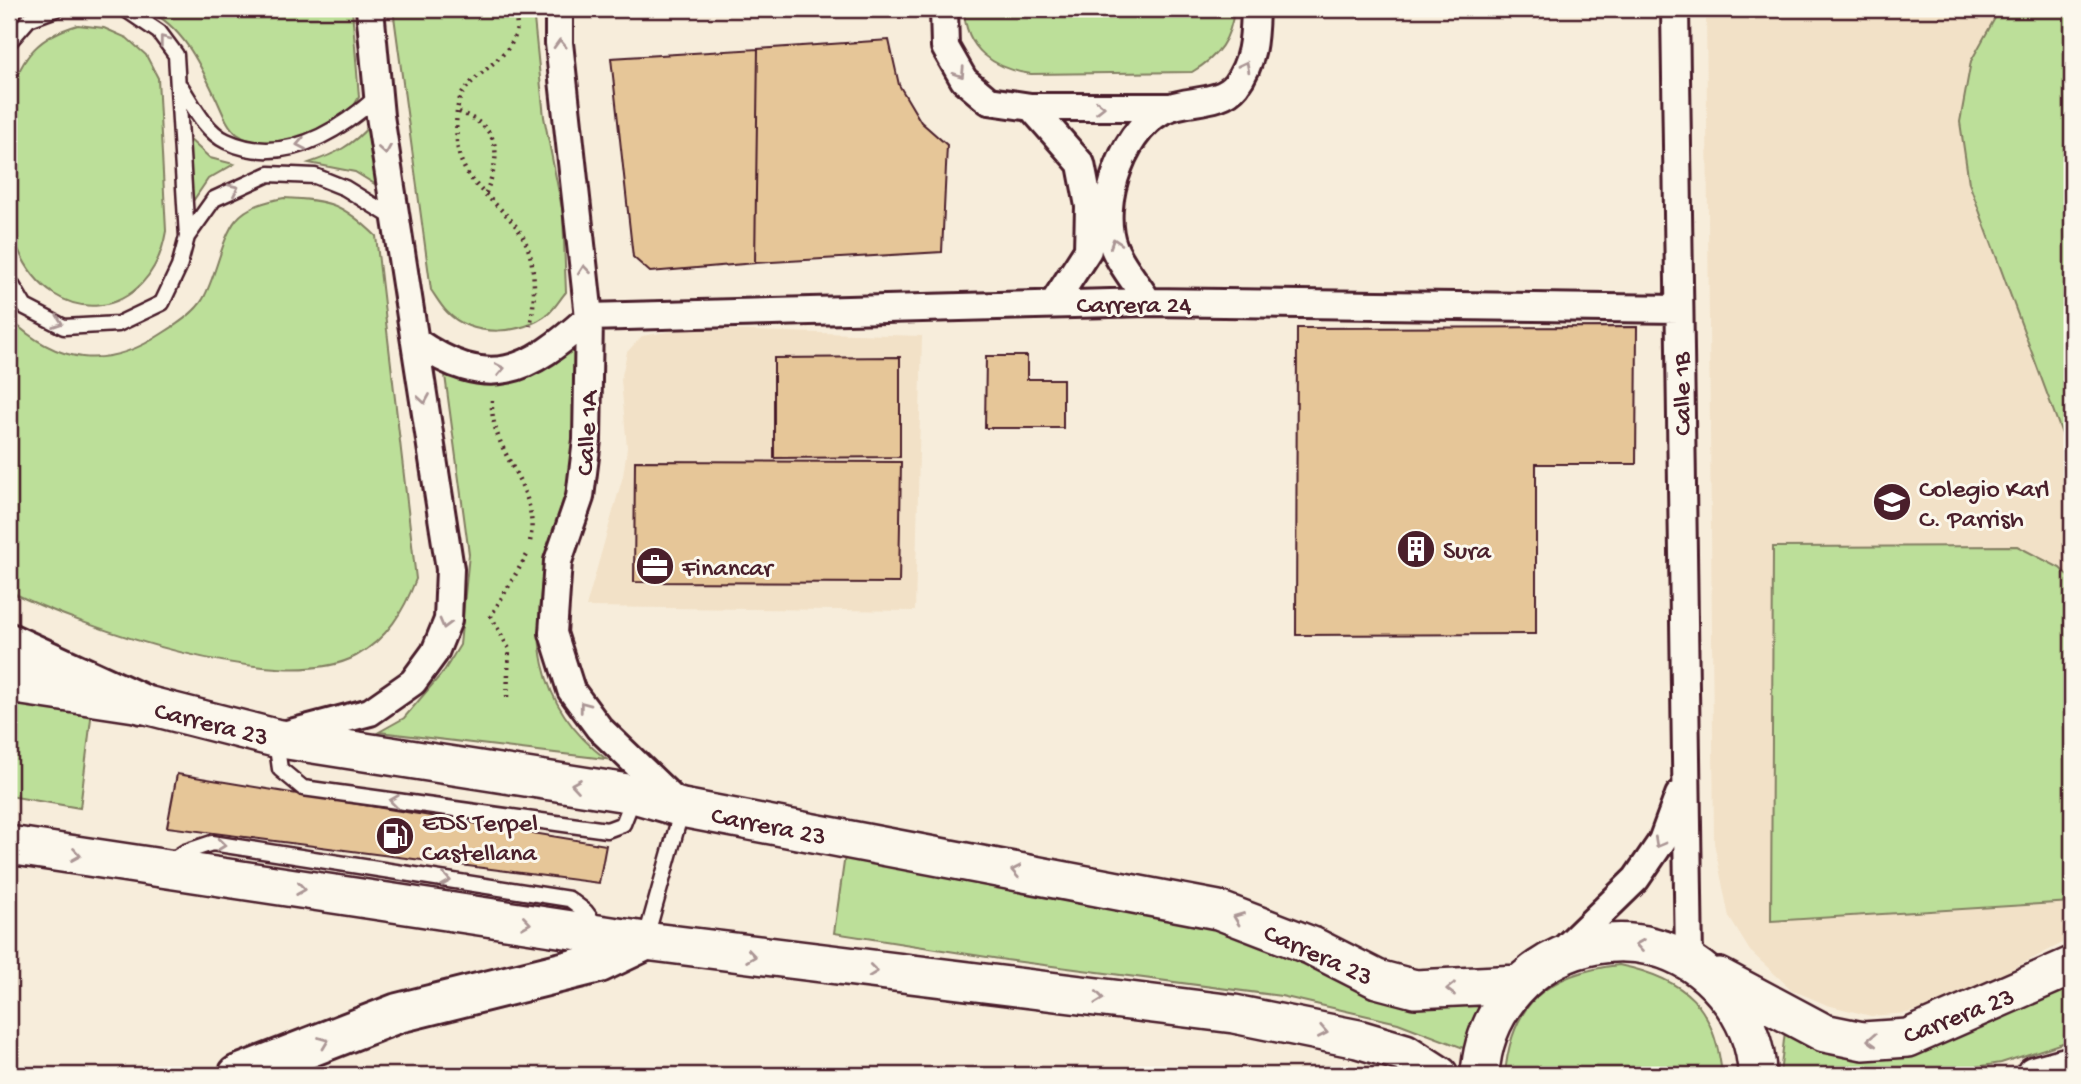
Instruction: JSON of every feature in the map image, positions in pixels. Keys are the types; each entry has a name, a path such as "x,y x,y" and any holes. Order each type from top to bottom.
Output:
{"highway":[{"path":"9,643 142,704"},
{"path":"237,1075 398,1013 599,963 645,941"}],"main road":[{"name":"Carrera 23","path":"9,684 142,704 275,738 634,794 682,808 1218,910 1312,946 1377,979 1415,989 1519,984"},
{"path":"9,845 645,941 1234,1014 1358,1039 1405,1053 1439,1075"},
{"path":"1480,1075 1485,1040 1499,1011 1519,984 1555,958 1581,948 1627,943 1664,950 1689,961 1714,980 1735,1005 1749,1033 1757,1075"},
{"name":"Carrera 23","path":"1689,961 1793,1019 1824,1033 1863,1041 1908,1038 2072,966"},
{"path":"2035,1075 2072,1065"}],"street":[{"path":"275,738 370,712 413,682 435,652 448,620 450,569 378,96 370,9"},
{"name":"Calle 1A","path":"559,9 559,43 589,317 587,440 580,497 558,561 553,633 571,690 599,728 682,808"},
{"path":"944,9 945,47 964,80 989,101 1031,107 1169,107 1210,99 1235,86 1254,49 1255,9"},
{"name":"Calle 1B","path":"1675,9 1689,961"},
{"path":"1031,107 1081,164 1089,206 1088,250 1053,304"},
{"path":"1149,302 1114,247 1108,208 1118,168 1134,132 1169,107"},
{"name":"Carrera 24","path":"589,317 1149,302 1679,309"},
{"path":"415,341 461,368 490,372 523,365 557,346 589,317"},
{"name":"Calle 1B","path":"1555,958 1636,879 1662,841 1685,780"}],"lane":[{"path":"9,42 29,19 56,9"},
{"path":"9,280 25,307 64,327 118,324 162,303 179,267 187,237 180,86 176,55 159,32 125,9"},
{"path":"180,86 203,120 225,141 266,150 319,140 355,117 378,96"},
{"path":"266,150 269,174"},
{"path":"187,237 214,199 269,174 315,176 345,188 397,220"},
{"path":"645,941 682,808"}],"path":[{"path":"458,112 481,122 496,149 497,162 485,195"}],"shaded area":[{"name":"Colegio Karl C. Parrish","path":"1706,9 2072,9 2072,938 1947,1003 1907,1013 1871,1016 1827,1005 1792,990 1750,951 1729,917 1714,843"},
{"path":"685,329 922,336 915,611 586,607 623,476 627,448 621,380 627,352 642,336"}],"green space":[{"path":"146,9 352,9 359,97 342,120 318,134 276,142 244,138 233,130 227,121 203,70 188,46 170,25"},
{"path":"393,9 533,9 544,117 563,213 566,292 551,312 537,321 511,329 483,330 457,320 447,312 431,290"},
{"path":"964,9 1234,9 1230,29 1222,46 1192,72 1031,74 1005,67 984,55 970,35"},
{"path":"2000,9 2072,9 2072,461 1969,183 1960,122 1971,61"},
{"path":"78,25 104,28 127,38 146,55 158,78 166,231 157,261 142,284 122,298 100,305 77,304 54,294 34,276 18,249 11,93 21,68 34,49 53,35"},
{"path":"370,125 378,186 355,172 309,163 357,139"},
{"path":"188,138 210,158 234,164 208,179 193,201"},
{"path":"284,198 325,202 345,210 376,236 416,579 393,623 377,641 356,656 323,666 280,668 232,663 131,638 83,622 9,591 9,318 45,345 83,357 122,353 142,345 179,322 200,304 236,220 258,205"},
{"path":"575,340 582,397 581,423 570,487 548,548 542,579 539,637 551,690 564,714 582,737 606,759 379,732 404,718 444,671 460,645 469,554 444,368 468,378"},
{"path":"2017,546 2060,568 2072,580 2072,902 1771,921 1773,547"},
{"path":"9,695 92,710 80,808 9,796"},
{"path":"846,848 1216,923 1499,994 1474,1031 1466,1049 1398,1023 1281,996 1006,960 834,933"},
{"path":"1619,965 1662,978 1693,999 1712,1031 1722,1075 1505,1075 1516,1028 1525,1010 1538,996 1572,975"},
{"path":"2072,982 2072,1040 2001,1063 1927,1075 1822,1072 1780,1075 1785,1031 1911,1052 1941,1044"}],"building":[{"path":"889,40 899,85 921,122 947,145 942,252 755,263 758,49"},
{"path":"758,49 755,263 650,272 633,257 611,58"},
{"name":"Sura","path":"1637,327 1636,464 1536,464 1536,634 1296,635 1297,328"},
{"path":"986,356 1027,356 1027,379 1063,379 1063,428 985,428"},
{"path":"900,357 900,457 774,458 774,358"},
{"path":"635,461 901,462 899,583 634,582"},
{"name":"EDS Terpel Castellana","path":"177,774 606,845 599,883 167,827"}],"place":[{"name":"Colegio Karl C. Parrish","path":"1892,502"},
{"name":"Sura","path":"1416,549"},
{"name":"Financar","path":"655,566"},
{"name":"EDS Terpel Castellana","path":"395,836"}]}
